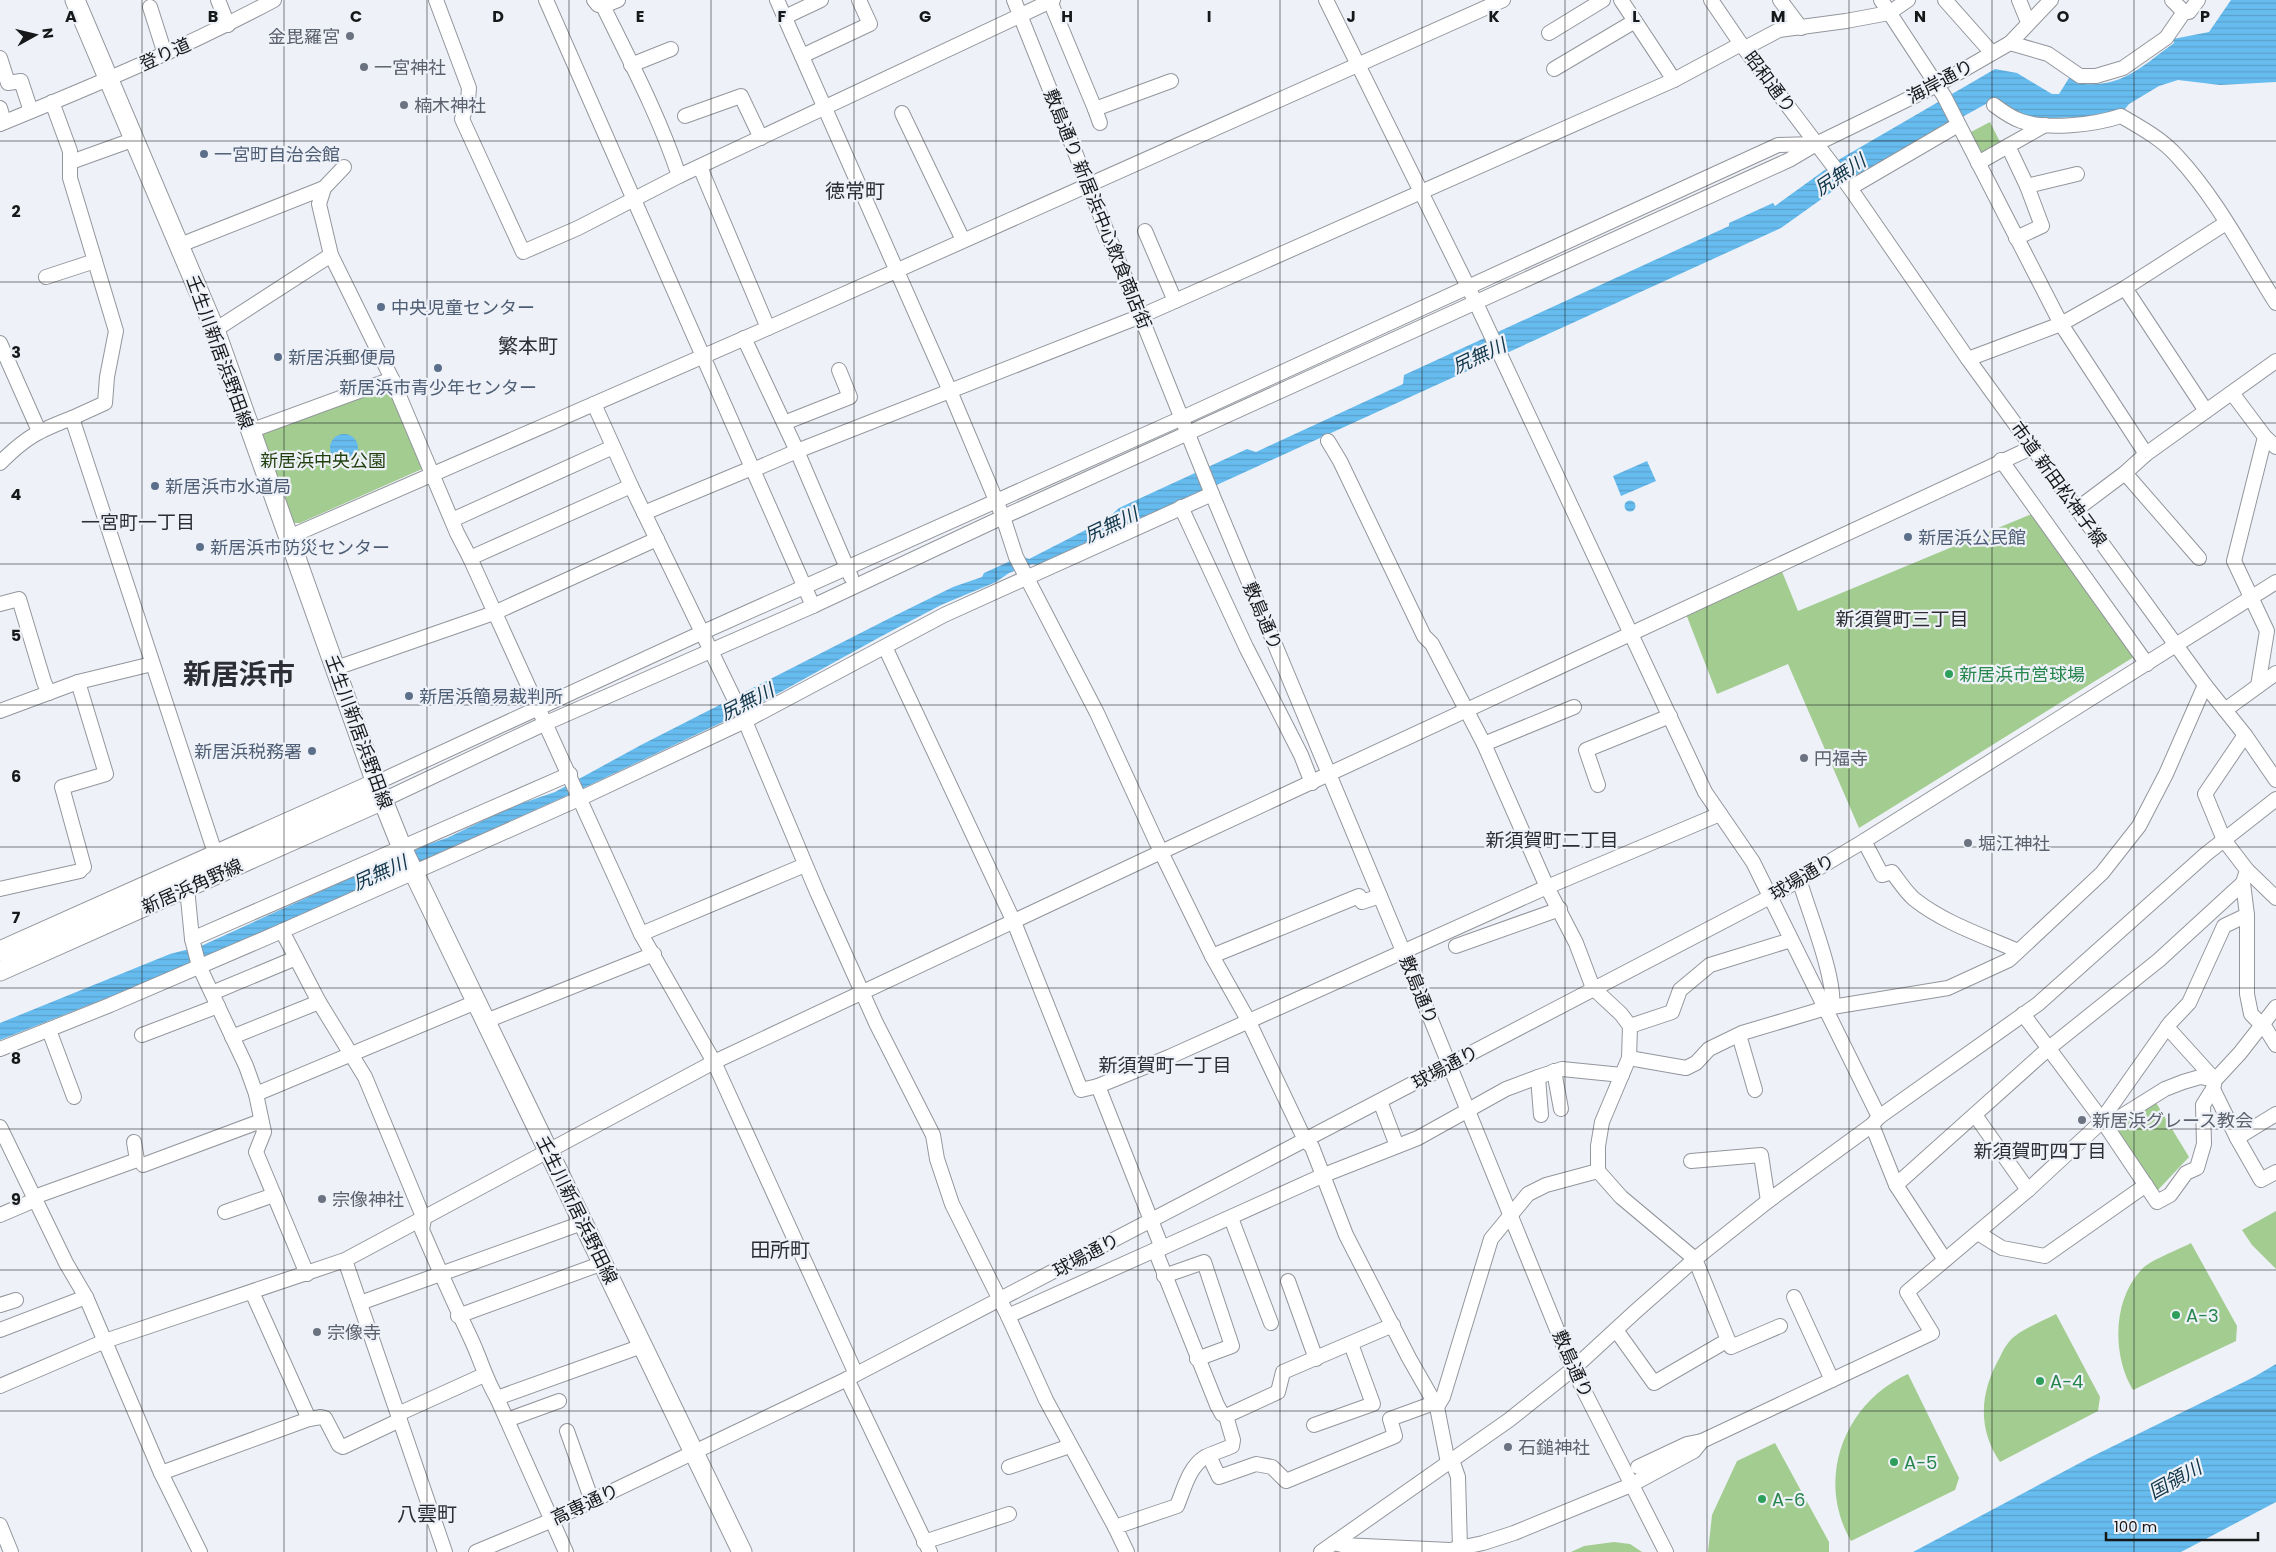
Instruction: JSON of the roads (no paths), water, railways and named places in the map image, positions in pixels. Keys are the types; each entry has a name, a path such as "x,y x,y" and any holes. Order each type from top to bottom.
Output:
{"main road":[{"name":"壬生川新居浜野田線","path":"75,0 215,330 380,792 412,870 584,1222 742,1552"},
{"name":"新居浜角野線","path":"0,951 218,864 380,792"},
{"name":"新居浜角野線","path":"0,970 187,888 218,864"}],"street":[{"path":"218,0 228,25"},
{"name":"登り道","path":"2,123 166,54 228,25 274,0"},
{"path":"436,0 469,88 468,101 462,119 524,252 635,200 679,176 1052,1 1100,123"},
{"path":"546,0 813,606"},
{"path":"618,0 598,3 631,66 670,150 679,176"},
{"path":"777,0 950,391 1003,517 1016,557 1097,713 1161,852 1212,956 1248,1020 1305,1140 1312,1147 1346,1236 1409,1358 1436,1405 1450,1461 1458,1477 1452,1550"},
{"path":"785,17 821,0"},
{"path":"802,56 870,24 858,0"},
{"name":"敷島通り 新居浜中心飲食商店街","path":"1014,0 1182,418"},
{"path":"1326,0 1476,303 1501,360 1705,792 1753,862 1791,940 1829,1007 1875,1122 1896,1185 1945,1260"},
{"path":"289,537 433,476 768,328 1358,64 1487,3 1503,0"},
{"path":"1549,33 1603,0"},
{"path":"1621,0 1674,80"},
{"name":"昭和通り","path":"1711,0 1743,46 1849,186"},
{"path":"1780,0 1801,28"},
{"path":"1881,0 1940,91 2061,324 2146,454"},
{"path":"644,513 1141,316 1674,80 1779,30 1889,13 1908,0"},
{"path":"1945,0 1992,52"},
{"path":"2019,0 2028,22"},
{"name":"海岸通り","path":"380,792 544,724 813,606 1003,517 1789,160 1816,144 1940,91 1992,52 2010,43 2051,0"},
{"path":"2172,0 2184,12"},
{"path":"2010,43 2048,54 2080,76 2096,76 2123,68 2166,38 2184,12 2189,12 2198,0"},
{"path":"150,6 166,54"},
{"path":"1554,68 1635,21"},
{"path":"631,66 671,50"},
{"path":"0,58 8,83 21,81 31,111"},
{"path":"1095,109 1171,81"},
{"path":"686,116 741,96 761,138"},
{"path":"0,463 21,442 39,431 106,403 107,377 116,331 70,178 70,151 52,102"},
{"path":"1994,106 2019,121 2046,125 2103,122 2121,116 2142,128 2176,155 2210,197 2276,303"},
{"path":"0,108 2,123"},
{"path":"902,113 963,240"},
{"path":"1849,186 1957,123"},
{"path":"1978,163 2046,125"},
{"path":"70,162 134,139"},
{"path":"380,792 538,709 701,633 1182,418 1778,145 1816,144"},
{"path":"2008,146 2027,186 2042,226 2016,238"},
{"path":"344,166 324,188 319,204 331,255 392,379 452,520 544,724 580,796 641,934 714,1062 927,1547 1009,1514"},
{"path":"700,167 768,328"},
{"path":"2027,186 2077,174"},
{"name":"市道 新田松神子線","path":"1849,186 1968,358 2276,780"},
{"path":"180,245 324,188"},
{"path":"1968,358 2061,324 2125,288 2226,223"},
{"path":"1145,231 1175,301"},
{"path":"215,330 331,255"},
{"path":"46,277 95,261"},
{"path":"2125,288 2206,411"},
{"path":"1390,322 1396,340"},
{"path":"744,338 797,451 855,586"},
{"path":"0,343 39,431"},
{"path":"2077,509 2125,473 2146,454 2276,362"},
{"path":"784,423 850,397 839,370"},
{"path":"250,431 392,379"},
{"path":"2232,393 2265,438 2276,447"},
{"path":"594,404 631,486 743,719 805,865 876,1023 933,1135 937,1158 952,1204 1008,1316 1046,1400 1127,1552"},
{"path":"72,418 218,864"},
{"path":"1182,418 1188,433"},
{"name":"敷島通り","path":"1188,433 1574,1369 1631,1486 1666,1552"},
{"path":"2258,686 2267,631 2234,561 2265,438"},
{"path":"1328,441 1340,461 1424,636 1432,644 1484,744 1547,887 1560,909 1593,988 1621,1014 1630,1026 1629,1058 1602,1122 1598,1146 1598,1171 1621,1197 1695,1260 1731,1347 1780,1326"},
{"path":"452,520 613,447"},
{"path":"0,1386 105,1341 345,1260 714,1062 1161,852 1468,711 2001,460 2033,447"},
{"path":"2001,460 2147,664"},
{"path":"2125,473 2199,558"},
{"path":"470,558 631,486"},
{"path":"0,1049 282,931 412,870 580,796 743,719 1025,575 1211,492"},
{"path":"1181,507 1246,647 1301,754 1312,783"},
{"path":"336,668 494,613 657,539"},
{"name":"球場通り","path":"694,1453 852,1376 1000,1300 1770,896 1864,841 2276,582"},
{"path":"0,604 19,599 49,693"},
{"path":"886,647 1014,922 1081,1090 1098,1086 1168,1057 1547,887 1720,814"},
{"path":"0,711 78,682 152,664"},
{"path":"2225,710 2276,673"},
{"path":"0,889 82,869 62,787 106,774 78,682"},
{"path":"1629,1058 1686,1068 1696,1063 1710,1049 1739,1035 1829,1007 1948,988 2009,960 2102,873 2139,826 2166,774 2205,685"},
{"path":"1484,744 1574,707"},
{"path":"1598,785 1586,750 1670,716"},
{"path":"2245,735 2205,794 2224,840 2245,876 2276,898"},
{"path":"193,942 570,775"},
{"path":"1338,1547 1450,1461 1509,1420 1574,1369 1695,1260 1768,1201 2023,1014 2062,983 2224,840 2276,800"},
{"path":"1864,841 1882,875 1892,872 1915,899 1949,920 2018,951"},
{"path":"641,934 805,865"},
{"path":"2245,876 2247,994 2251,1014 2266,1030 2276,1045"},
{"path":"1896,1185 2049,1048 2158,960 2245,876"},
{"path":"1799,879 1827,970 1833,996 1829,1007"},
{"path":"187,888 193,942 199,965 256,1094 264,1132 256,1152 308,1274"},
{"path":"1212,956 1359,896 1362,902 1380,896"},
{"path":"1456,946 1560,909"},
{"path":"1638,1468 1687,1444 1702,1441 1932,1333 1907,1292 2028,1190 2102,1120 2168,1027 2189,1003 2224,926 2247,915"},
{"path":"282,931 319,1002 365,1077 424,1219 422,1230 458,1316 471,1340 484,1375 498,1398 547,1507 550,1520 566,1552"},
{"path":"1630,1026 1672,1012 1680,990 1710,965 1791,940"},
{"path":"486,1021 654,954"},
{"path":"212,993 296,958"},
{"path":"232,1037 319,1002"},
{"path":"256,1094 476,1002"},
{"path":"142,1035 218,1006"},
{"path":"2023,1014 2102,1120 2157,1202 2170,1196 2186,1173 2197,1168 2204,1144 2203,1105 2214,1084 2276,1007"},
{"path":"2168,1027 2214,1084 2237,1138 2261,1180 2276,1172"},
{"path":"49,1030 74,1097"},
{"path":"1739,1035 1756,1090"},
{"path":"1008,1316 1324,1175 1397,1146 1506,1089 1538,1076 1562,1068 1622,1075"},
{"path":"1554,1071 1561,1109"},
{"path":"1538,1076 1541,1115"},
{"path":"2102,1120 2117,1119 2165,1089 2183,1082 2200,1077 2214,1084"},
{"path":"1098,1086 1152,1221 1164,1276 1217,1405 1226,1416 1233,1440 1232,1446 1209,1456 1195,1467 1177,1506 1115,1527"},
{"path":"1380,1101 1397,1146"},
{"path":"2237,1138 2276,1114"},
{"path":"1975,1115 2028,1190"},
{"path":"143,1165 261,1121"},
{"path":"0,1127 4,1143 66,1263 86,1297 160,1473 200,1552"},
{"path":"0,1215 34,1199 137,1160 134,1142"},
{"path":"1691,1161 1761,1156 1768,1201"},
{"path":"1209,1456 1219,1477 1256,1464 1272,1467 1286,1481 1395,1436 1390,1419 1436,1405 1442,1396 1491,1239 1521,1201 1546,1185 1598,1171"},
{"path":"1978,1232 2002,1248 2045,1256 2146,1185"},
{"path":"225,1212 274,1195"},
{"path":"1231,1218 1271,1323"},
{"path":"360,1302 441,1275 584,1222"},
{"path":"345,1260 446,1552"},
{"path":"1164,1276 1204,1262 1232,1346 1197,1359"},
{"path":"458,1316 603,1263"},
{"path":"1288,1281 1316,1359"},
{"path":"252,1292 309,1419"},
{"path":"0,1330 86,1297"},
{"path":"1794,1297 1832,1380"},
{"path":"0,1305 16,1300"},
{"path":"1226,1416 1278,1392 1284,1372 1393,1325"},
{"path":"1616,1330 1654,1383 1728,1340"},
{"path":"1314,1425 1374,1404 1351,1344"},
{"path":"498,1398 642,1346"},
{"path":"160,1473 309,1419 321,1417 325,1418 339,1445 342,1447 484,1375"},
{"path":"507,1420 559,1401"},
{"path":"567,1431 592,1501"},
{"path":"1321,1552 1338,1547 1383,1550 1452,1550 1514,1533 1631,1486 1694,1451 1702,1441"},
{"path":"1009,1467 1070,1446"},
{"name":"高専通り","path":"476,1552 592,1501 694,1453"},
{"path":"0,1524 11,1552"}],"water":[{"name":"尻無川","path":"2231,0 2276,0 2276,82 2220,85 2178,80 2159,86 2129,104 2125,109 2103,116 2030,119 1995,99 1851,178 1781,228 1041,565 1032,564 1009,573 996,582 941,605 880,637 750,709 575,792 188,966 0,1040 0,1023 170,954 201,946 414,849 447,838 511,807 555,792 641,745 953,587 982,577 984,573 1021,556 1029,559 1107,519 1119,508 1247,449 1256,452 1403,384 1404,375 1729,226 1729,223 1773,203 1775,206 1840,159 1995,69 2017,73 2052,94 2059,94 2069,78 2077,79 2076,83 2091,84 2118,80 2140,68 2174,43 2173,39 2209,32"},
{"path":"344,434 354,438 358,448 354,458 344,462 334,458 330,448 334,438"},
{"path":"1647,461 1656,481 1621,496 1613,476"},
{"path":"1630,500 1636,506 1630,512 1624,506"},
{"name":"国領川","path":"2276,1364 2276,1502 2181,1552 1913,1552 2091,1457 2254,1377"}],"place":[{"name":"金毘羅宮","path":"350,36"},
{"name":"一宮神社","path":"364,67"},
{"name":"楠木神社","path":"404,105"},
{"name":"一宮町自治会館","path":"204,154"},
{"name":"中央児童センター","path":"381,307"},
{"name":"新居浜郵便局","path":"278,357"},
{"name":"新居浜市青少年センター","path":"438,368"},
{"name":"新居浜市水道局","path":"155,486"},
{"name":"新居浜公民館","path":"1908,537"},
{"name":"新居浜市防災センター","path":"200,547"},
{"name":"新居浜市営球場","path":"1949,674"},
{"name":"新居浜簡易裁判所","path":"409,696"},
{"name":"新居浜税務署","path":"312,751"},
{"name":"円福寺","path":"1804,758"},
{"name":"堀江神社","path":"1968,843"},
{"name":"新居浜グレース教会","path":"2082,1120"},
{"name":"宗像神社","path":"322,1199"},
{"name":"A-3","path":"2176,1315"},
{"name":"宗像寺","path":"317,1332"},
{"name":"A-4","path":"2040,1381"},
{"name":"石鎚神社","path":"1508,1447"},
{"name":"A-5","path":"1894,1462"},
{"name":"A-6","path":"1762,1499"}],"district":[{"name":"徳常町","path":"855,191"},
{"name":"繁本町","path":"528,346"},
{"name":"一宮町一丁目","path":"138,522"},
{"name":"新須賀町三丁目","path":"1902,619"},
{"name":"新居浜市","path":"239,674"},
{"name":"新須賀町二丁目","path":"1552,840"},
{"name":"新須賀町一丁目","path":"1165,1065"},
{"name":"新須賀町四丁目","path":"2040,1151"},
{"name":"田所町","path":"780,1250"},
{"name":"八雲町","path":"427,1514"}],"park label":[{"name":"新居浜中央公園","path":"323,460"}]}
